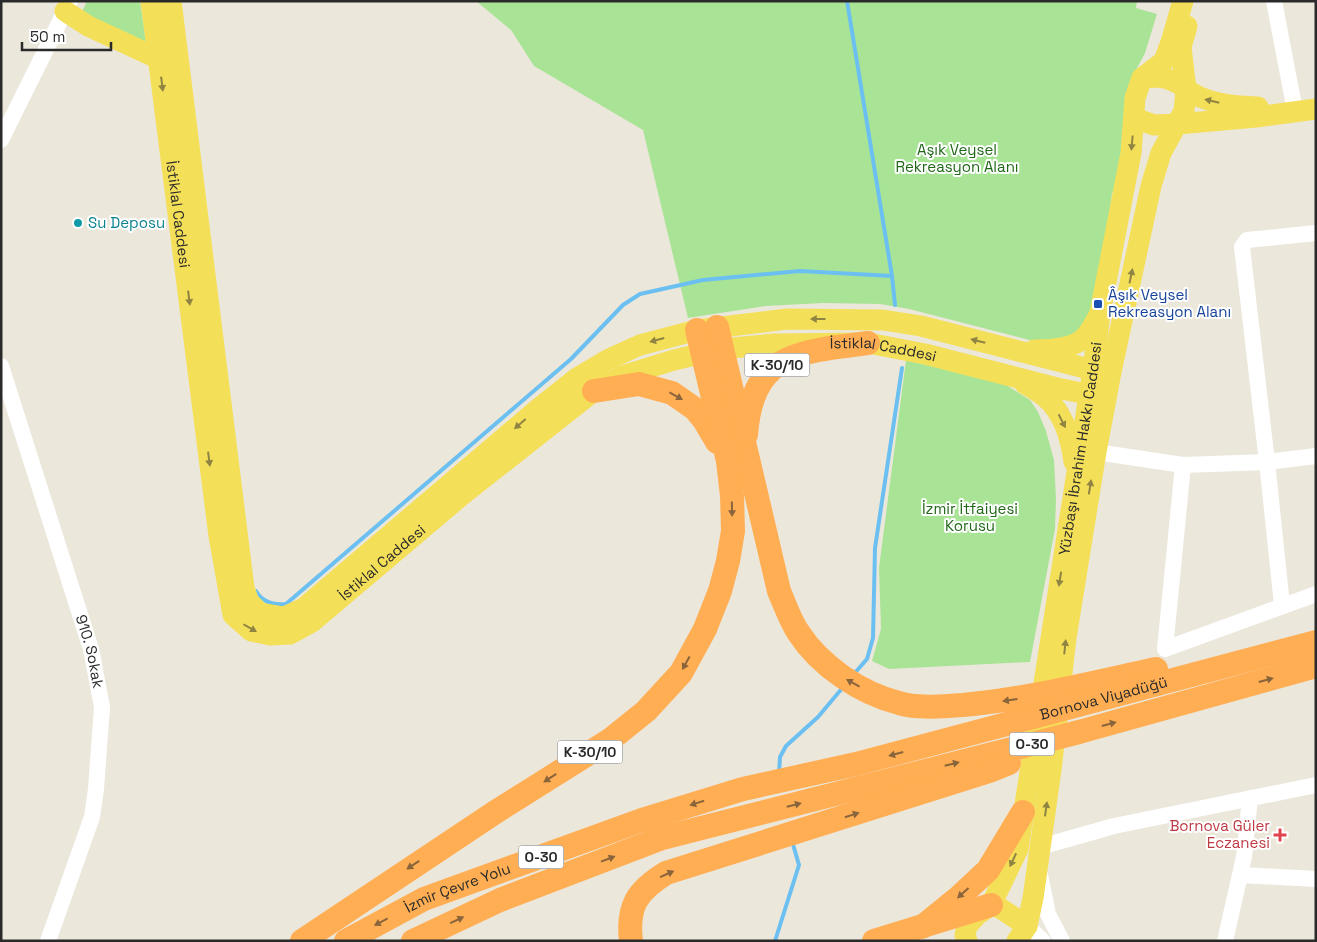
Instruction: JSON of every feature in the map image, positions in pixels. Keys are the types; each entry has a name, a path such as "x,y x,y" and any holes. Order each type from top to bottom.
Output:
{"highway":[{"name":"K-30/10","path":"709,339 737,455 779,591 790,618 807,644 842,677 874,694 900,704 923,706 986,703 1026,697 1191,662 1247,661"},
{"name":"K-30/10","path":"302,941 403,872 610,740 646,711 681,673 705,629 720,591 728,561 732,531 732,496 737,455 750,405 764,376 777,365 809,351 868,343"},
{"name":"K-30/10","path":"594,391 639,384 672,393 695,409 737,455"},
{"name":"Bornova Viyadüğü","path":"743,789 856,764 1316,642"},
{"name":"Bornova Viyadüğü","path":"747,817 1079,732 1316,666"},
{"path":"632,941 629,923 636,900 648,884 666,873 989,771 1079,732"},
{"name":"İzmir Çevre Yolu","path":"346,941 424,899 642,820 743,789"},
{"path":"922,927 988,870 1024,812"},
{"name":"İzmir Çevre Yolu","path":"413,941 500,900 662,838 747,817"},
{"path":"874,941 991,904"}],"main road":[{"name":"İstiklal Caddesi","path":"151,1 219,536 233,615 252,631 270,635 290,634 312,622 462,496 594,391 622,376 674,360 709,339 787,319 883,320 921,326 1102,371"},
{"name":"İstiklal Caddesi","path":"171,1 244,588 249,602 260,613 284,617 304,608 577,378 609,359 640,345 709,339 774,344 868,343 925,354 1098,396"},
{"path":"1142,78 1164,61 1183,1"},
{"path":"967,941 965,935 967,926 991,904 1000,908 1022,933 1034,898 1052,770 1066,638 1096,452 1098,396 1102,371 1161,152 1184,111 1186,90 1181,47 1193,1"},
{"path":"68,6 88,26 158,59"},
{"path":"1142,78 1167,78 1201,98 1230,105 1306,110"},
{"name":"Yüzbaşı İbrahim Hakkı Caddesi","path":"1102,371 1100,313 1131,153 1135,98 1142,78"},
{"path":"1134,118 1154,125 1178,124 1256,117 1306,110"},
{"path":"1016,350 1040,350 1071,345 1085,337 1100,313"},
{"path":"1014,377 1046,397 1061,417 1072,448 1076,482"},
{"name":"Yüzbaşı İbrahim Hakkı Caddesi","path":"991,904 1018,849 1076,482 1098,396"}],"street":[{"path":"1274,1 1306,110"},
{"path":"1,140 68,6"},
{"path":"1282,605 1242,247 1247,240 1316,233"},
{"name":"910. Sokak","path":"3,372 90,649 102,707 92,817 48,941"},
{"path":"1096,452 1182,465 1267,462 1316,456"},
{"path":"1182,465 1164,649 1316,594"},
{"path":"1062,941 1048,914 1039,856 1114,826 1316,785"},
{"path":"1225,941 1244,857 1250,798"},
{"path":"1240,875 1316,879"},
{"path":"1022,933 1043,941"}],"green space":[{"path":"87,1 140,1 147,49 81,14"},
{"name":"Aşık Veysel Rekreasyon Alanı","path":"476,1 1137,1 1136,8 1157,14 1145,53 1135,72 1122,177 1112,193 1098,304 1076,336 1041,343 909,309 880,304 823,303 766,306 688,318 643,130 534,66 511,30"},
{"name":"İzmir İtfaiyesi Korusu","path":"906,360 1003,383 1030,400 1038,412 1046,431 1054,460 1055,529 1030,662 889,669 872,661 881,629 879,568"}],"waterway":[{"path":"847,1 892,276 895,305"},
{"path":"256,591 269,602 286,604 571,359 623,305 640,294 703,280 800,271 892,276"},
{"path":"853,675 867,659 873,638 875,548 902,368"},
{"path":"779,774 780,757 786,746 818,717 844,686"},
{"path":"775,941 799,865 792,841"}],"place":[{"name":"Su Deposu","path":"78,223"},
{"name":"Âşık Veysel Rekreasyon Alanı","path":"1098,304"},
{"name":"Bornova Güler Eczanesi","path":"1280,835"}]}
